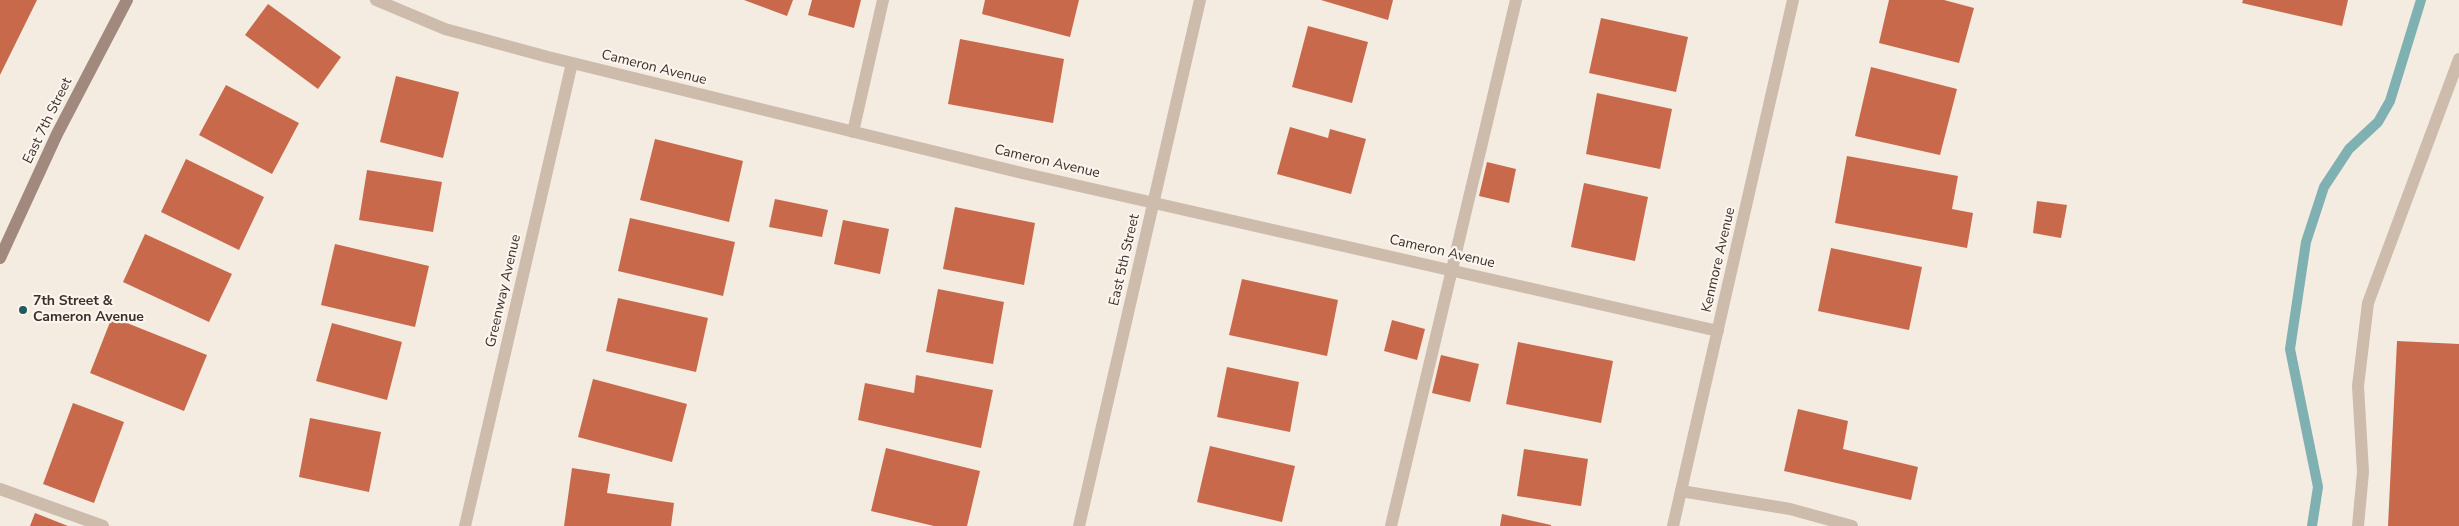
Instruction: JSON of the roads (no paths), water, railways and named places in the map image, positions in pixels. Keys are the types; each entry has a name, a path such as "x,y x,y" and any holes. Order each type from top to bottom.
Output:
{"main road":[{"name":"East 7th Street","path":"0,258 57,134 127,0"}],"street":[{"name":"Cameron Avenue","path":"376,0 450,30 572,63 1022,173 1153,201 1718,331"},
{"path":"853,132 883,0"},
{"name":"East 5th Street","path":"1079,526 1200,0"},
{"path":"1391,526 1516,0"},
{"name":"Kenmore Avenue","path":"1673,526 1793,0"},
{"path":"2358,526 2363,472 2358,386 2368,303 2459,59"},
{"name":"Greenway Avenue","path":"465,526 572,63"},
{"path":"0,489 103,526"},
{"path":"1681,491 1790,509 1852,526"}],"waterway":[{"path":"2312,526 2318,487 2290,349 2306,242 2324,187 2349,149 2378,122 2390,101 2421,0"}],"place":[{"name":"7th Street & Cameron Avenue","path":"23,310"}]}
